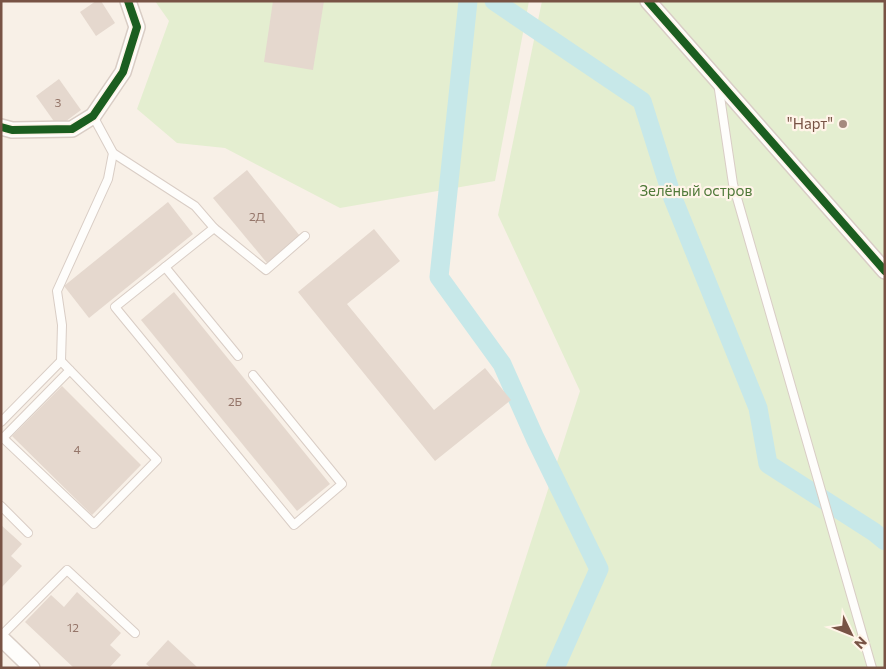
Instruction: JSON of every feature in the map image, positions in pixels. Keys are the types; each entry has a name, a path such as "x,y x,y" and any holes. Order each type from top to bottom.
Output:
{"street":[{"path":"1,127 12,130 72,129 93,116 123,72 136,27 128,1"},
{"path":"648,1 885,271"},
{"path":"1,637 32,668"}],"lane":[{"path":"717,79 733,184 872,668"},
{"path":"93,116 113,153 195,206 214,228 266,270 305,236"},
{"path":"1,422 61,360 62,325 57,291 108,178 113,153"},
{"path":"214,228 115,307 294,525 342,484 253,375"},
{"path":"165,268 238,356"},
{"path":"61,360 157,460 94,524 3,438 70,370"},
{"path":"1,506 28,533"},
{"path":"1,637 67,570 135,633"}],"green space":[{"path":"155,1 529,1 495,181 340,208 225,148 177,143 137,109 169,21"},
{"name":"Зелёный остров","path":"542,1 885,1 885,668 490,668 580,391 498,215"}],"building":[{"path":"96,1 101,1 115,23 96,36 80,12"},
{"path":"273,1 324,1 313,70 264,62"},
{"path":"59,79 81,110 58,127 36,96"},
{"path":"247,170 300,236 267,263 213,198"},
{"path":"168,202 193,234 89,318 64,286"},
{"path":"374,229 400,261 347,304 434,410 485,368 511,400 435,461 298,292"},
{"path":"174,292 330,484 297,511 141,320"},
{"path":"62,386 141,465 92,515 12,436"},
{"path":"1,525 22,544 11,556 22,566 1,588"},
{"path":"77,592 121,633 110,645 121,655 109,668 74,668 25,622 51,595 64,607"},
{"path":"168,640 198,668 151,668 146,664"}],"waterway":[{"path":"468,1 439,277 502,364 535,438 599,569 555,668"},
{"path":"494,1 642,101 672,196 758,408 768,464 885,541"}],"cycle path":[{"path":"1,127 12,130 72,129 93,116 123,72 137,27 128,1"},
{"path":"648,1 885,271"}],"place":[{"name":"\"Нарт\"","path":"843,124"}]}
